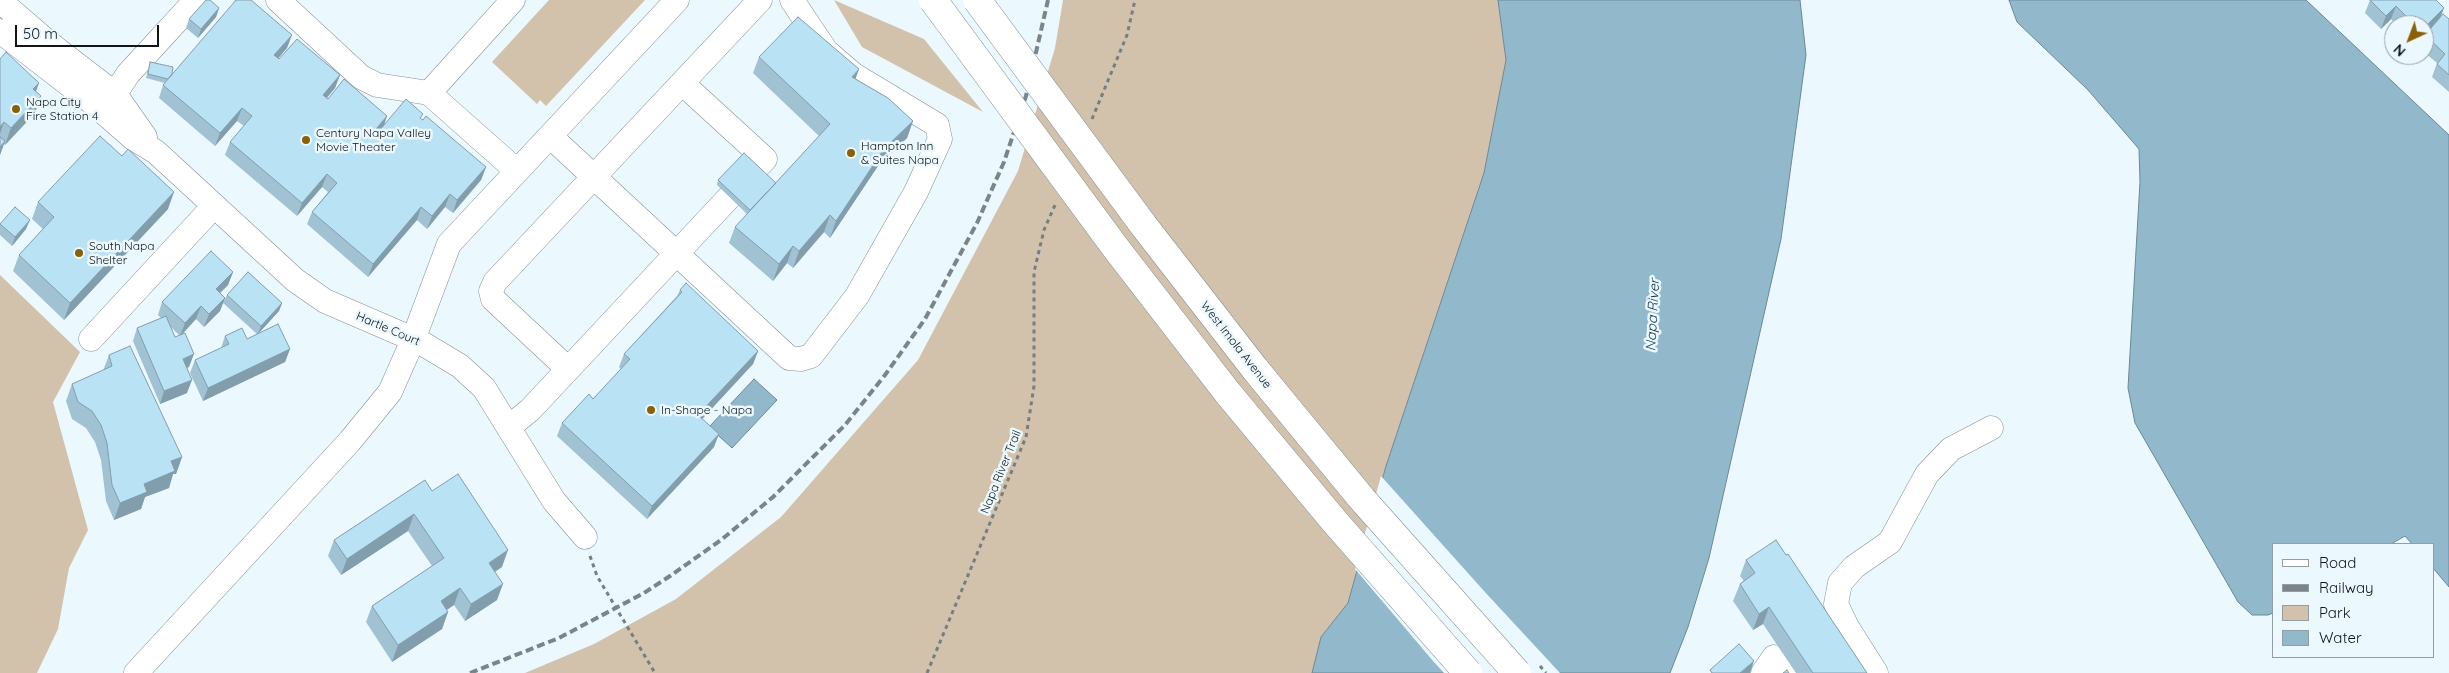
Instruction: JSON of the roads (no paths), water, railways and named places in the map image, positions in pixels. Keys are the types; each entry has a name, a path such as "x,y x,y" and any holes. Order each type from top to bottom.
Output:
{"main road":[{"path":"933,0 1115,248 1227,392 1334,522 1468,673"},
{"name":"West Imola Avenue","path":"977,0 1138,218 1254,370 1368,506 1528,669"}],"street":[{"name":"Hartle Court","path":"0,0 50,44 115,94 156,152"},
{"path":"115,94 128,74 196,0"},
{"path":"278,0 361,77 377,85 429,93 517,171"},
{"path":"429,93 512,0"},
{"path":"136,673 350,441 390,392 413,340 448,244 677,0"},
{"path":"568,369 493,300 491,291 495,282 760,0"},
{"path":"550,136 789,358 801,360 811,356 857,296 916,192 940,139 937,125 854,75 826,51 792,0"},
{"name":"Hartle Court","path":"0,31 93,103 133,138 156,152 295,280 325,301 440,352 460,366 484,388 554,501 585,537"},
{"path":"509,427 530,410 765,159 682,83"},
{"path":"91,338 214,206"},
{"path":"1876,673 1847,627 1836,604 1840,583 1854,568 1890,542 1926,474 1951,449 1991,428"},
{"path":"1763,673 1774,657 1784,673"}],"water":[{"name":"Napa River","path":"1498,0 1800,0 1806,55 1781,239 1709,558 1688,627 1670,673 1312,673 1321,637 1348,603 1386,466 1484,173 1506,60"},
{"path":"2009,0 2306,0 2449,135 2449,587 2434,569 2434,543 2411,543 2405,536 2393,543 2272,543 2272,613 2252,615 2238,602 2135,423 2128,388 2140,182 2139,149 2088,90 2017,22"},
{"path":"754,379 777,400 732,448 709,427"}],"railway":[{"path":"470,673 559,638 644,593 670,576 721,540 773,497 845,425 885,375 925,319 977,223 1004,162 1026,96 1048,0"}],"place":[{"name":"Napa City Fire Station 4","path":"16,109"},
{"name":"Century Napa Valley Movie Theater","path":"306,140"},
{"name":"Hampton Inn & Suites Napa","path":"851,153"},
{"name":"South Napa Shelter","path":"79,253"},
{"name":"In-Shape - Napa","path":"651,410"}]}
